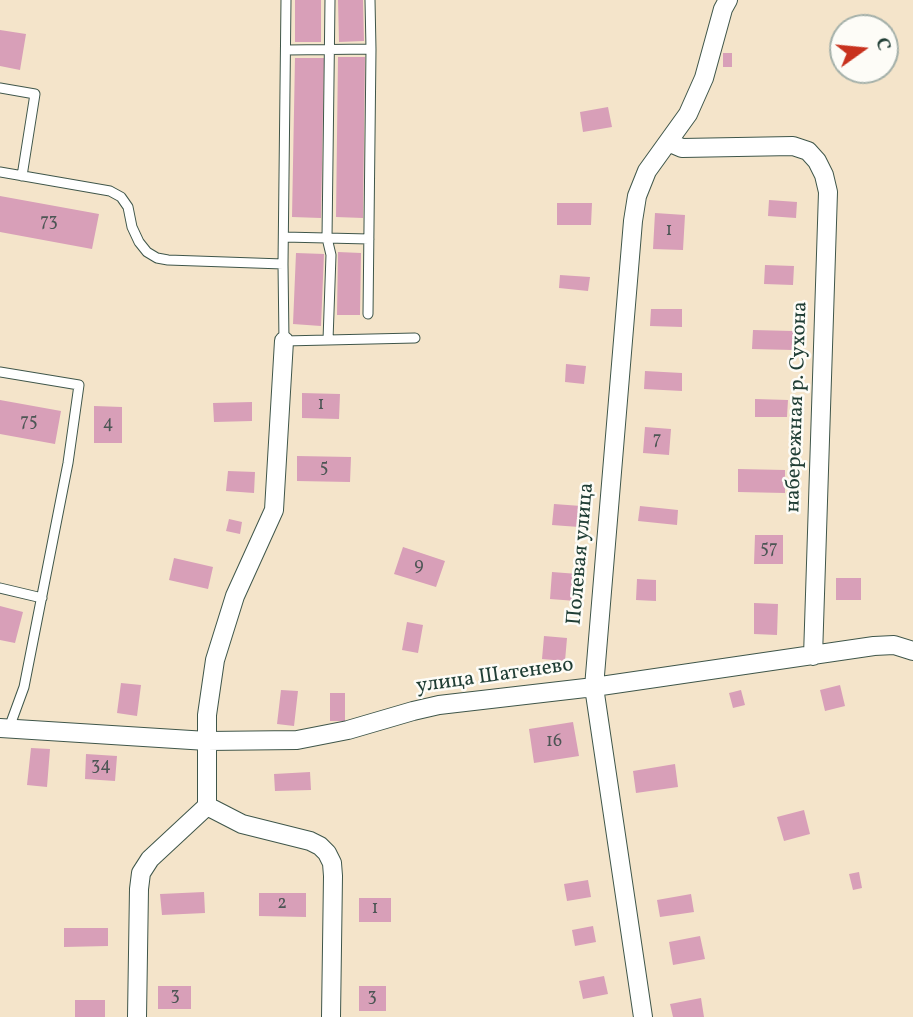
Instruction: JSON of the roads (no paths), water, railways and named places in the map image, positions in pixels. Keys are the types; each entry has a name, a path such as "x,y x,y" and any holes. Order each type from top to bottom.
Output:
{"street":[{"path":"668,142 688,114 704,78 727,0"},
{"name":"набережная р. Сухона","path":"668,142 682,148 793,146 808,152 817,161 824,175 828,192 813,656"},
{"name":"Полевая улица","path":"643,1017 594,687 633,221 647,172 668,142"},
{"path":"137,1017 141,873 150,859 208,806 207,715 215,660 235,596 274,510 284,341"},
{"name":"улица Шатенево","path":"5,728 207,741 297,740 348,730 439,705 594,687 874,646 894,645 913,651"},
{"path":"208,806 242,824 310,841 327,853 332,863 333,876 331,1017"}],"lane":[{"path":"286,0 284,341 415,338"},
{"path":"328,340 331,255 327,238 330,0"},
{"path":"368,314 370,0"},
{"path":"286,50 371,49"},
{"path":"0,88 35,94 22,176"},
{"path":"0,172 110,191 121,197 128,207 132,227 139,242 147,252 157,258 283,264"},
{"path":"284,237 369,239"},
{"path":"0,372 79,385 68,463 24,687 5,728"},
{"path":"0,588 41,598"}]}
